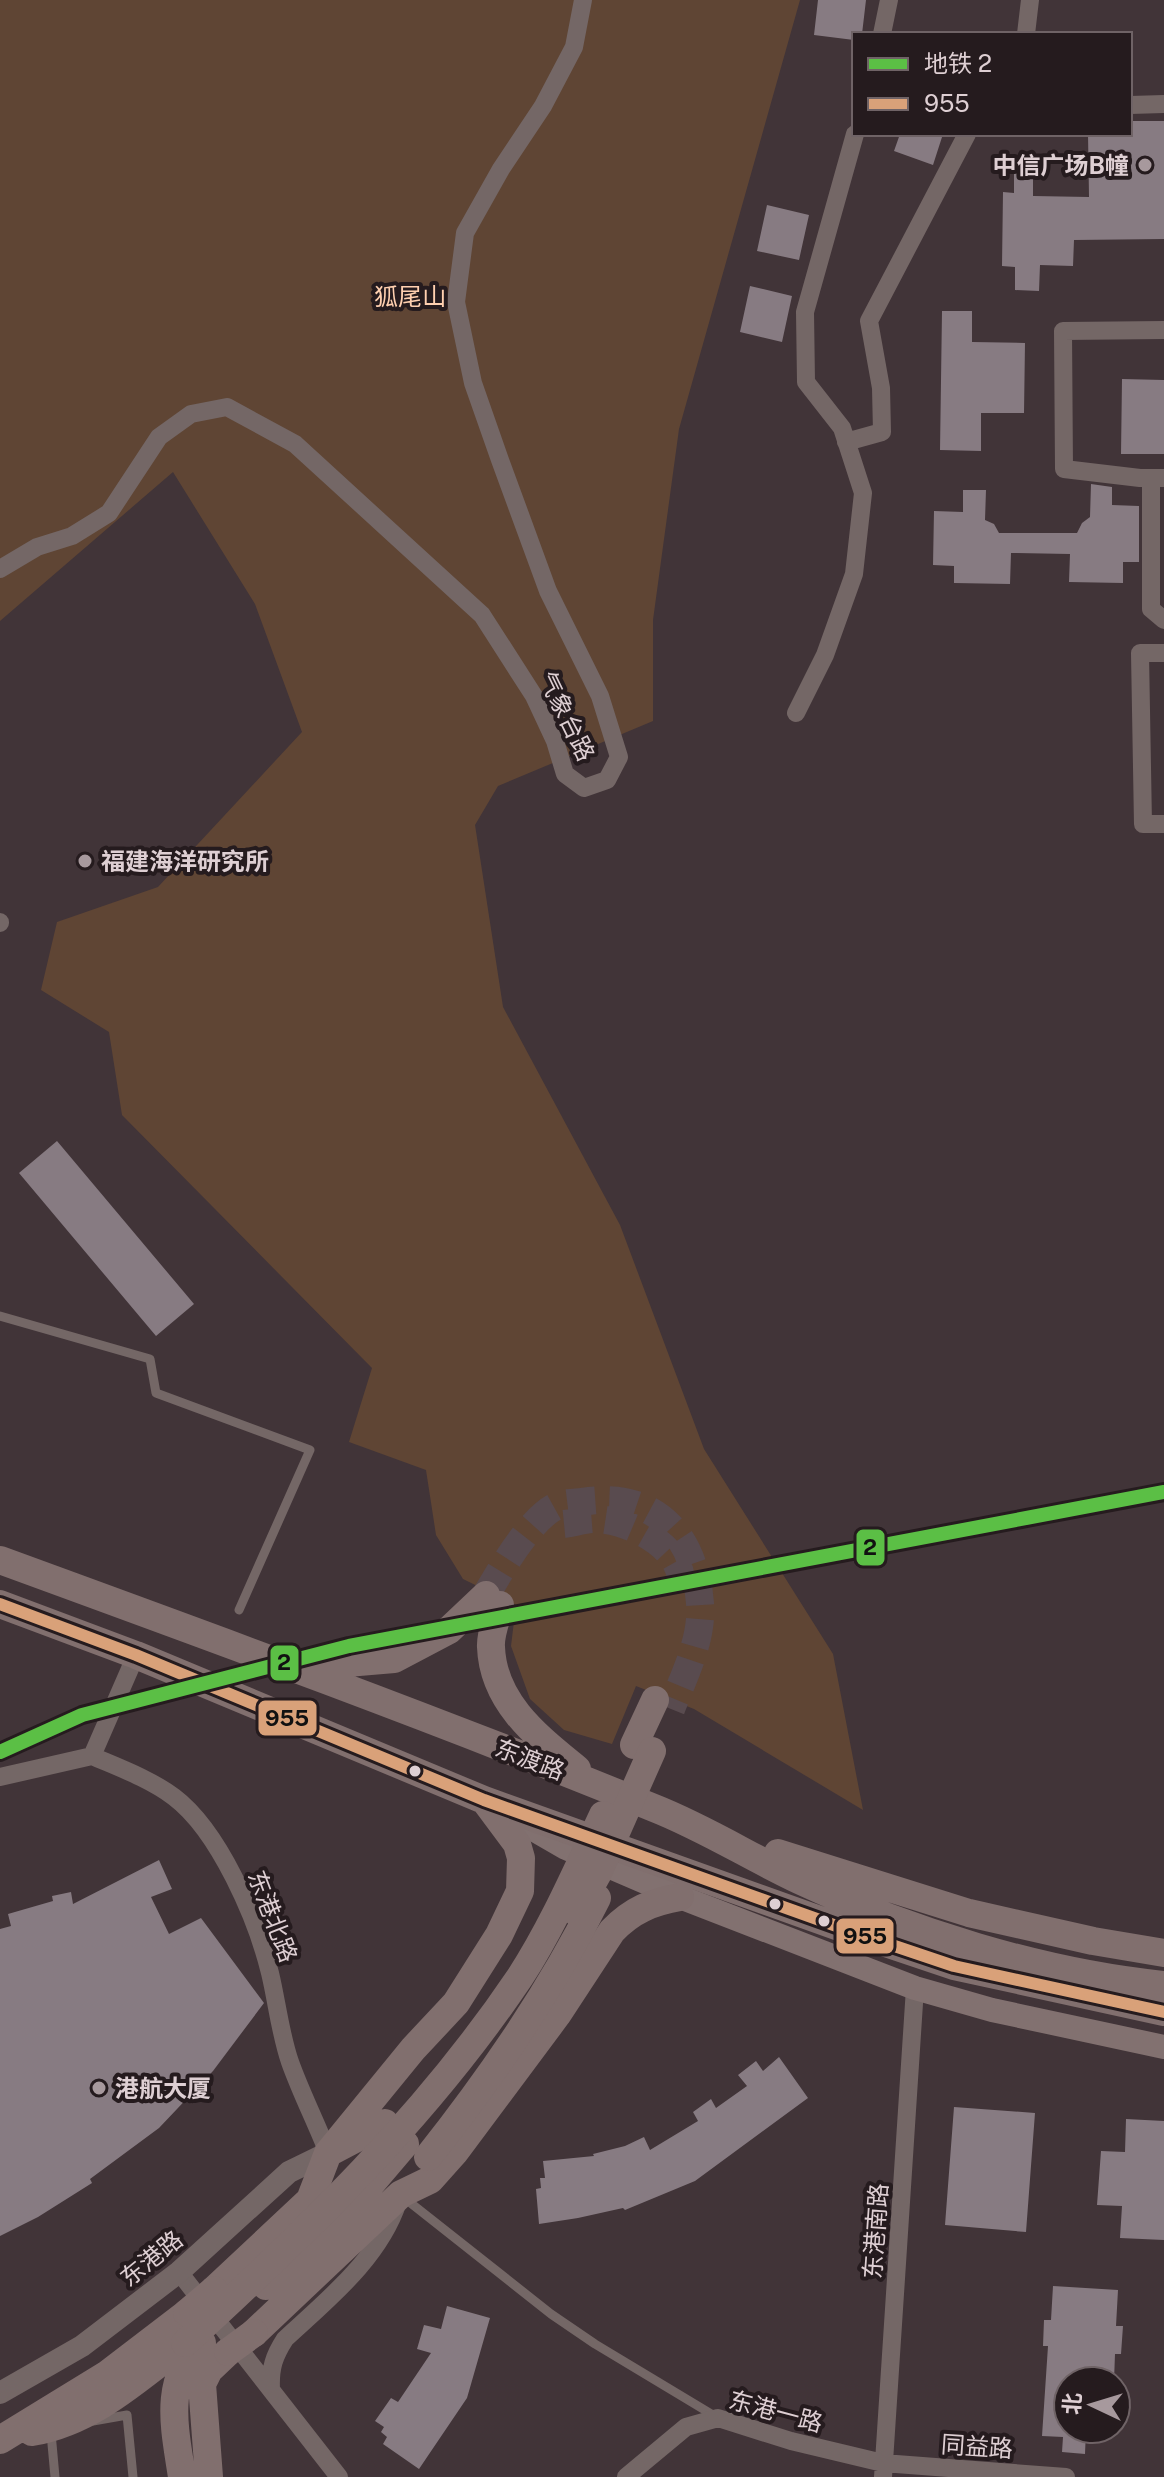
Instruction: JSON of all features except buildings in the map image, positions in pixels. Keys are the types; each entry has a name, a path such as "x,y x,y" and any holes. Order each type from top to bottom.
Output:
{"main road":[{"name":"东渡路","path":"0,1560 597,1784 697,1826 799,1880 924,1931 1054,1977"},
{"path":"275,1661 347,1663 394,1659 449,1630 493,1600 491,1646 501,1692 533,1733 597,1784"},
{"path":"0,1604 136,1655 484,1800 954,1966 1164,1985"},
{"path":"182,2477 174,2424 176,2382 189,2355 208,2343 365,2191 455,2085 505,2018 573,1918 598,1873 643,1748 663,1705"},
{"path":"328,2153 385,2123 438,2062 485,1999 543,1901 603,1815 643,1748"},
{"path":"4,2438 51,2429 86,2414 208,2343 254,2333 401,2194 480,2092 574,1945 618,1853 643,1748"},
{"path":"484,1800 566,1848 680,1897 915,1988 992,2010 1164,2047"},
{"path":"4,2438 106,2375 187,2313 310,2200 328,2153 413,2049 456,2003 499,1935 520,1891 521,1858 510,1831 484,1800"},
{"path":"209,2477 202,2384 209,2370 208,2343 309,2229 388,2147 520,1976 560,1908 603,1815"},
{"path":"697,1826 969,1913 1093,1941 1164,1953"},
{"path":"566,1848 856,1933"},
{"path":"401,2194 430,2180 455,2152 497,2099 612,1931 641,1907 680,1897"},
{"path":"401,2194 417,2153 486,2061 559,1953 571,1939 589,1929 625,1918"},
{"path":"499,1935 511,1924 535,1922 558,1932 563,1942 559,1953"},
{"path":"1054,1977 1164,2004"},
{"path":"1054,1977 1164,2012"}],"street":[{"name":"气象台路","path":"0,569 37,547 72,536 109,513 159,437 191,414 227,407 295,444 482,615 534,696 555,741 565,774 584,788 607,780 619,757 600,696 548,591 500,460 473,383 456,302 465,233 501,169 543,106 574,47 583,0"},
{"path":"882,32 889,0"},
{"path":"1026,32 1030,0"},
{"path":"1132,105 1164,104"},
{"path":"796,713 825,655 854,574 863,493 842,428 806,382 805,312 854,136"},
{"path":"846,442 882,432 881,388 869,321 966,136"},
{"path":"1164,330 1063,331 1064,469 1158,478 1151,609 1164,620"},
{"path":"1164,653 1140,653 1143,824 1164,824"},
{"path":"0,1777 92,1756 136,1655"},
{"name":"东港北路","path":"92,1756 151,1782 176,1799 196,1819 225,1861 248,1906 269,1970 290,2062 328,2153"},
{"name":"东港南路","path":"883,2470 915,1988"},
{"name":"东港路","path":"0,2393 82,2346 179,2272 289,2172 328,2153"},
{"path":"271,2389 270,2372 275,2355 285,2339 337,2291 381,2242 401,2194"},
{"path":"179,2272 339,2477"},
{"name":"东港一路","path":"626,2477 686,2427 718,2418 883,2470"},
{"name":"同益路","path":"883,2470 1066,2477"}],"lane":[{"path":"0,1316 150,1359 156,1393 310,1450 239,1610"},
{"path":"401,2194 562,2322 718,2418"},
{"path":"55,2477 51,2429 127,2415 133,2477"}],"green space":[{"name":"狐尾山","path":"0,0 800,0 679,429 653,620 653,721 498,786 475,825 503,1007 620,1225 704,1449 833,1654 863,1810 694,1709 636,1686 612,1744 564,1730 530,1699 511,1646 516,1605 463,1579 436,1535 426,1470 349,1442 372,1368 122,1115 109,1032 41,990 57,922 158,887 302,732 255,604 173,472 0,621"}],"tunnel":[{"path":"486,1595 528,1532 538,1520 559,1505 613,1500 635,1504 653,1513 681,1540 697,1580 700,1603 696,1644 671,1709"},
{"path":"564,1524 595,1519 636,1529 662,1545 672,1556 681,1580"}],"metro line":[{"name":"2","path":"0,1752 82,1715 349,1646 1164,1492"}],"transit line":[{"name":"955","path":"0,1604 136,1655 484,1800 856,1933 954,1966 1164,2012"}],"place":[{"name":"中信广场B幢","path":"1145,165"},
{"name":"福建海洋研究所","path":"85,861"},
{"name":"港航大厦","path":"99,2088"}]}
